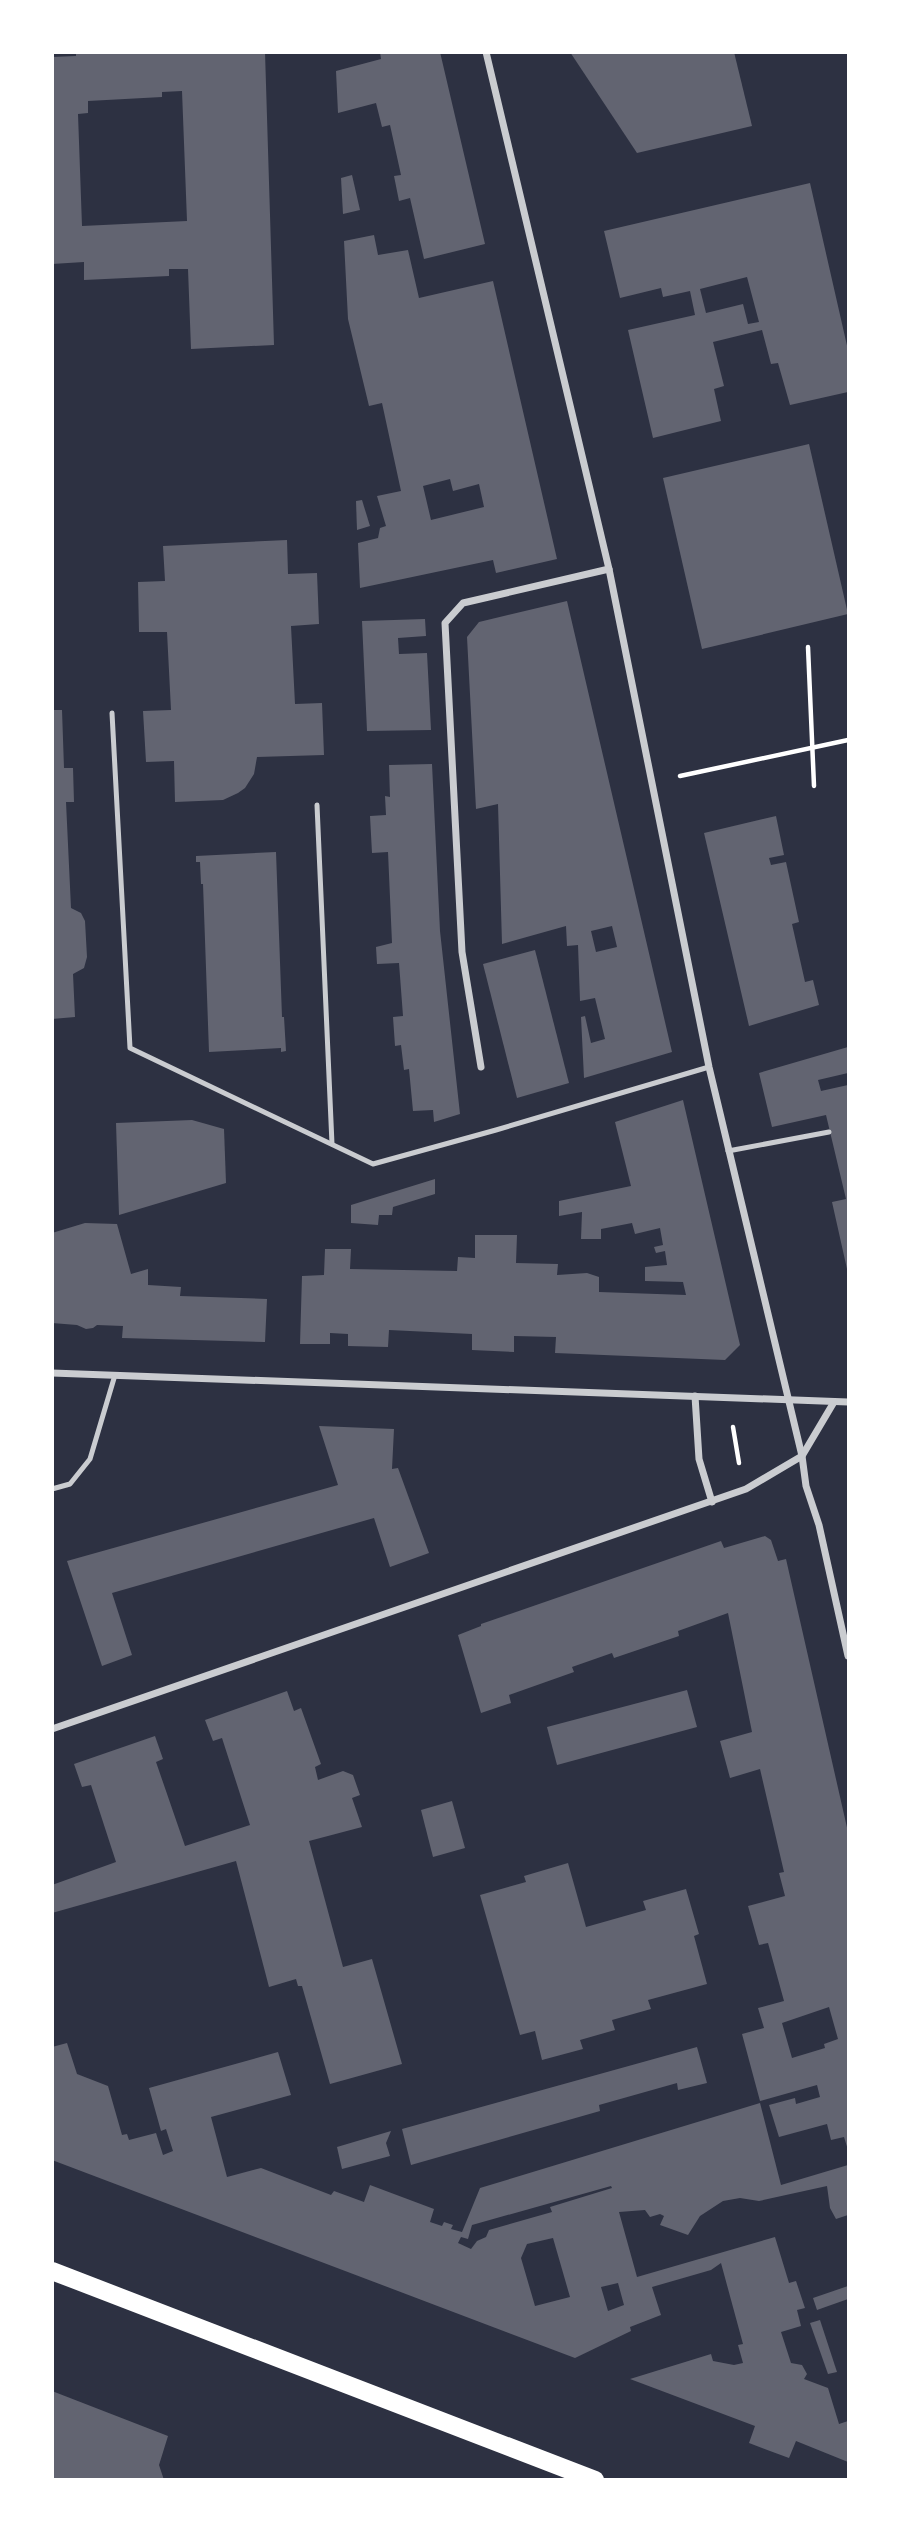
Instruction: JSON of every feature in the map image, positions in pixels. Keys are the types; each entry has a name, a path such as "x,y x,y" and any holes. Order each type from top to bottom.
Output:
{"main road":[{"path":"52,2271 595,2480"}],"street":[{"path":"486,52 609,569 728,1151 802,1456 806,1486 849,1656"},
{"path":"481,1067 462,952 445,623 463,603 609,569"},
{"path":"52,1373 849,1402"},
{"path":"695,1396 699,1459 712,1502"},
{"path":"52,1729 746,1489 802,1456 834,1402"}],"lane":[{"path":"112,713 130,1048 373,1164 709,1067"},
{"path":"317,805 332,1144"},
{"path":"728,1151 829,1132"},
{"path":"52,1489 70,1484 90,1459 115,1375"}],"path":[{"path":"808,647 814,786"},
{"path":"651,783 849,740"},
{"path":"733,1427 740,1466"}],"building":[{"path":"76,52 265,52 274,345 191,349 188,269 169,269 169,276 84,280 84,262 52,264 52,57 76,56","holes":["182,91 187,221 82,226 78,114 88,113 88,101 162,97 162,92"]},
{"path":"380,52 440,52 485,244 424,259 410,198 399,201 394,176 401,175 390,125 382,127 376,103 338,113 336,71 381,59"},
{"path":"570,52 734,52 752,126 637,153"},
{"path":"352,175 360,210 343,214 341,178"},
{"path":"810,183 848,350 848,392 790,405 778,363 771,364 762,330 713,342 724,386 714,389 721,421 653,438 628,330 695,315 690,291 663,297 661,288 620,298 604,231","holes":["747,277 759,322 748,324 743,304 706,313 700,289"]},
{"path":"374,235 378,255 408,250 419,298 493,281 557,559 496,573 493,560 360,588 358,543 378,538 380,528 386,526 377,496 401,491 382,403 369,406 348,319 344,241","holes":["450,479 453,491 479,484 484,507 431,520 423,486"]},
{"path":"809,444 848,614 702,649 663,478"},
{"path":"362,500 370,526 357,530 356,501"},
{"path":"287,540 288,574 317,573 319,624 291,626 295,704 322,703 324,755 257,757 254,774 245,788 238,793 223,800 175,802 174,761 146,762 143,711 171,710 167,632 139,632 138,582 165,581 163,546"},
{"path":"567,601 672,1052 584,1078 581,1017 585,1016 591,1043 605,1039 595,998 580,1001 578,945 567,946 566,926 502,944 498,804 476,809 467,637 479,622","holes":["612,926 617,947 596,952 591,931"]},
{"path":"425,619 426,636 398,638 399,654 427,653 431,730 367,731 362,621"},
{"path":"52,710 62,710 64,768 73,768 74,802 66,802 71,908 81,913 85,921 87,957 84,968 73,974 75,1017 52,1019"},
{"path":"432,764 440,931 460,1114 434,1122 433,1110 413,1111 409,1069 404,1070 401,1045 395,1046 393,1017 403,1016 399,963 377,964 376,947 392,943 388,852 372,853 370,816 386,815 385,796 390,797 389,765"},
{"path":"776,816 784,855 769,858 771,865 786,862 799,922 792,924 805,982 813,980 819,1005 749,1026 704,833"},
{"path":"276,852 282,1017 286,1051 281,1052 281,1048 209,1052 203,884 200,862 196,862 196,856"},
{"path":"535,950 569,1083 517,1098 483,964"},
{"path":"848,1047 848,1073 818,1080 821,1091 848,1085 847,1269 832,1202 846,1199 826,1115 772,1127 759,1073"},
{"path":"683,1100 740,1345 725,1360 555,1353 556,1337 514,1336 514,1352 472,1350 472,1334 389,1330 388,1347 348,1346 348,1334 330,1333 330,1344 300,1344 302,1276 324,1275 325,1249 351,1249 350,1269 457,1271 458,1257 475,1258 475,1235 517,1235 516,1263 558,1264 557,1275 587,1273 599,1277 599,1292 686,1295 683,1282 645,1281 645,1267 667,1265 665,1251 656,1253 654,1247 663,1245 660,1228 635,1234 632,1223 601,1229 601,1239 581,1239 582,1212 559,1216 559,1201 631,1186 615,1122"},
{"path":"192,1120 224,1129 226,1183 119,1215 116,1123"},
{"path":"435,1179 435,1194 393,1207 392,1215 379,1215 378,1225 351,1223 351,1205"},
{"path":"85,1223 117,1224 131,1274 148,1269 148,1285 181,1287 180,1296 267,1299 265,1342 122,1338 123,1326 97,1325 86,1329 77,1325 52,1323 52,1233"},
{"path":"319,1426 394,1429 392,1469 398,1468 429,1553 390,1567 374,1518 112,1593 132,1655 102,1666 67,1561 338,1485"},
{"path":"765,1536 771,1540 778,1561 786,1559 848,1832 848,2150 844,2137 831,2140 827,2124 779,2137 769,2105 795,2098 796,2104 820,2097 817,2085 760,2101 742,2034 764,2028 758,2008 784,2001 768,1943 759,1945 748,1906 785,1896 779,1873 784,1872 760,1769 730,1778 720,1741 752,1732 728,1613 678,1631 679,1636 614,1658 612,1653 572,1667 574,1672 509,1695 511,1703 481,1713 458,1635 481,1624 721,1541 724,1548","holes":["829,2007 838,2039 824,2044 825,2048 792,2058 782,2023"]},
{"path":"687,1690 697,1727 557,1765 547,1727"},
{"path":"287,1691 294,1711 301,1708 321,1764 315,1767 318,1780 343,1771 353,1775 360,1795 352,1798 362,1827 309,1841 343,1967 372,1959 402,2064 330,2084 302,1986 298,1986 296,1979 269,1987 236,1861 52,1913 52,1885 116,1862 91,1785 82,1787 74,1764 155,1736 163,1759 156,1762 185,1846 250,1825 222,1738 213,1741 205,1720"},
{"path":"452,1801 465,1848 433,1857 421,1810"},
{"path":"568,1863 586,1927 646,1910 643,1901 686,1889 699,1934 694,1936 707,1984 648,2000 651,2009 612,2020 615,2030 580,2040 583,2049 542,2060 535,2031 520,2035 480,1895 526,1882 524,1876"},
{"path":"67,2043 77,2074 108,2086 122,2135 127,2134 129,2140 156,2133 163,2155 173,2151 166,2129 161,2131 149,2088 278,2052 291,2095 211,2117 227,2177 261,2168 331,2195 334,2191 364,2202 370,2185 434,2209 430,2222 442,2226 444,2222 453,2225 451,2229 462,2232 480,2188 760,2103 781,2185 848,2165 848,2215 836,2219 830,2208 827,2186 759,2201 740,2198 723,2201 700,2216 688,2235 660,2225 664,2216 660,2214 650,2217 645,2210 619,2212 637,2277 775,2237 789,2283 796,2281 805,2308 797,2310 801,2326 781,2332 791,2363 802,2365 807,2374 804,2379 828,2388 839,2424 848,2421 848,2462 796,2441 789,2458 770,2451 749,2443 755,2426 630,2379 711,2354 713,2361 734,2365 743,2363 738,2345 743,2344 721,2263 711,2270 652,2287 661,2315 630,2327 631,2331 575,2358 52,2160 52,2047","holes":["611,2186 612,2188 550,2207 552,2212 489,2230 486,2237 477,2241 471,2249 458,2243 461,2237 468,2239 472,2225","553,2238 570,2297 535,2306 521,2258 527,2244","618,2283 624,2305 608,2311 601,2287"]},
{"path":"697,2047 707,2083 678,2090 677,2083 599,2105 600,2111 411,2165 402,2129"},
{"path":"391,2131 386,2143 390,2156 342,2169 337,2147"},
{"path":"848,2286 848,2299 817,2310 813,2298"},
{"path":"820,2320 837,2372 828,2374 810,2323"},
{"path":"52,2391 168,2436 159,2465 164,2480 52,2480"}]}
